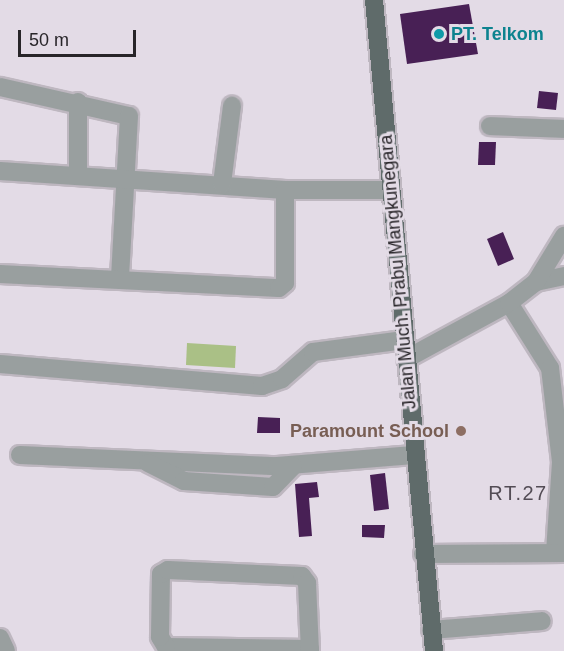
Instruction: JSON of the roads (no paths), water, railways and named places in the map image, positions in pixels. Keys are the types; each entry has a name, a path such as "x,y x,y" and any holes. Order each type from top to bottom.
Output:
{"main road":[{"name":"Jalan Much. Prabu Mangkunegara","path":"374,0 423,554 434,651"}],"street":[{"path":"0,87 78,102 129,116 128,179 120,276"},
{"path":"78,102 78,175"},
{"path":"222,184 232,106"},
{"path":"490,126 564,129"},
{"path":"0,171 285,190 390,190"},
{"path":"0,274 120,276 281,287 285,190"},
{"path":"406,359 509,303 536,282 564,236"},
{"path":"536,282 564,276"},
{"path":"423,554 560,553 561,462 550,368 509,303"},
{"path":"0,364 262,386 282,379 313,352 404,339"},
{"path":"20,456 148,463 184,481 273,488 293,466 414,455"},
{"path":"168,570 302,576 307,583 310,650 166,646 160,637 161,574 168,570"},
{"path":"432,630 542,621"},
{"path":"0,638 6,651"}],"place":[{"name":"PT. Telkom","path":"439,34"},
{"name":"Paramount School","path":"461,431"}],"district":[{"name":"RT.27","path":"518,493"}]}
